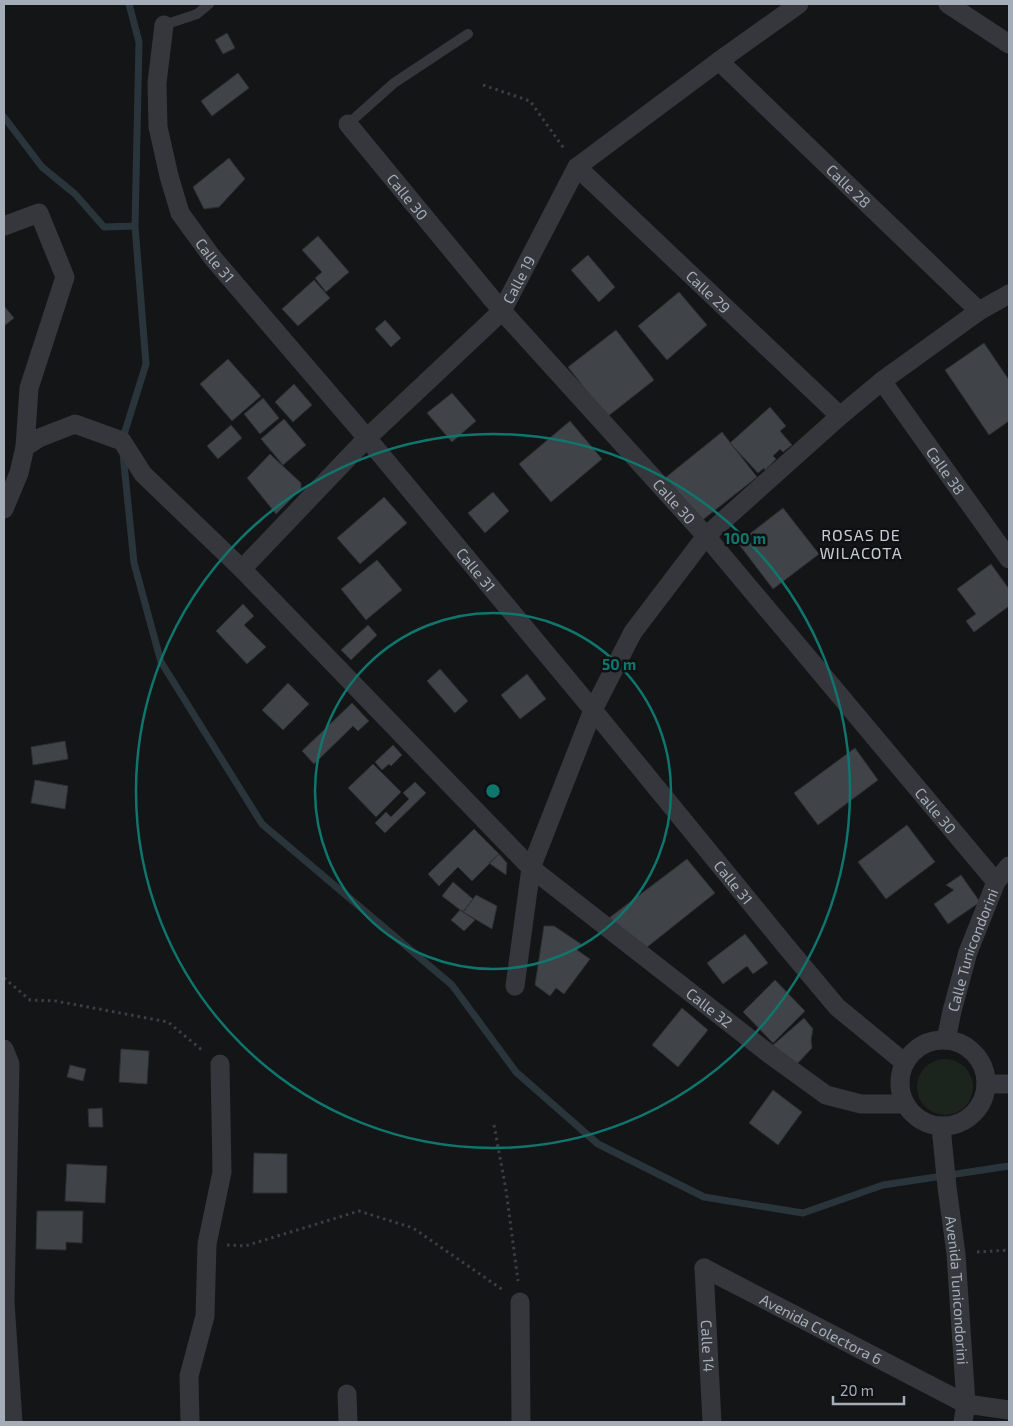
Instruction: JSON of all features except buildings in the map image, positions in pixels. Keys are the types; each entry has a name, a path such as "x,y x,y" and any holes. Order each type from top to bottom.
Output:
{"street":[{"name":"Calle 19","path":"242,569 367,438 502,311 578,167 719,61 799,4"},
{"path":"948,4 1009,44"},
{"name":"Calle 31","path":"164,25 157,83 158,127 180,213 212,257 367,438 837,1007 905,1063"},
{"name":"Calle 28","path":"719,61 979,311"},
{"name":"Calle 30","path":"348,124 502,311 706,536 996,882"},
{"name":"Calle 29","path":"578,167 840,416"},
{"path":"4,226 40,213 65,277 29,388 26,447 19,473 4,509"},
{"path":"515,986 531,868 593,710 633,632 706,536 882,381 979,311 1009,294"},
{"name":"Calle 38","path":"882,381 1009,559"},
{"name":"Calle 32","path":"26,447 40,438 74,424 122,441 144,474 242,569 531,868 826,1095 861,1104 904,1104"},
{"name":"Calle Tunicondorini","path":"946,1040 968,952 996,882 1009,866"},
{"path":"946,1040 964,1046 979,1059 986,1084 984,1098 977,1110 967,1120 955,1125 941,1127 926,1124 914,1116 904,1104 900,1090 900,1075 912,1053 922,1045 946,1040"},
{"path":"4,1049 10,1064 4,1302 13,1422"},
{"path":"190,1422 189,1376 205,1316 207,1244 222,1172 220,1064"},
{"path":"986,1084 1009,1084"},
{"name":"Avenida Tunicondorini","path":"941,1127 956,1254 966,1404 963,1422"},
{"name":"Avenida Colectora 6","path":"704,1268 966,1404 1009,1410"},
{"name":"Calle 14","path":"704,1268 712,1422"},
{"path":"520,1302 521,1422"},
{"path":"347,1394 348,1422"}],"lane":[{"path":"164,25 197,14 210,4"},
{"path":"348,124 394,83 468,34"}],"path":[{"path":"483,85 530,101 578,167"},
{"path":"4,978 30,1000 56,1002 168,1022 220,1064"},
{"path":"494,1125 506,1190 520,1302"},
{"path":"207,1244 245,1246 360,1211 413,1228 520,1302"},
{"path":"956,1254 1009,1250"}],"shaded area":[{"path":"945,1059 956,1061 965,1067 971,1076 973,1087 971,1098 965,1107 956,1113 945,1115 934,1113 925,1107 919,1098 917,1087 919,1076 925,1067 934,1061"}],"waterway":[{"path":"122,441 146,364 135,226 139,42 129,4"},
{"path":"4,117 42,167 75,194 104,227 135,226"},
{"path":"123,454 134,563 161,662 262,824 452,985 516,1072 598,1144 704,1197 803,1213 883,1185 1009,1166"}],"district":[{"name":"ROSAS DE WILACOTA","path":"861,543"}]}
